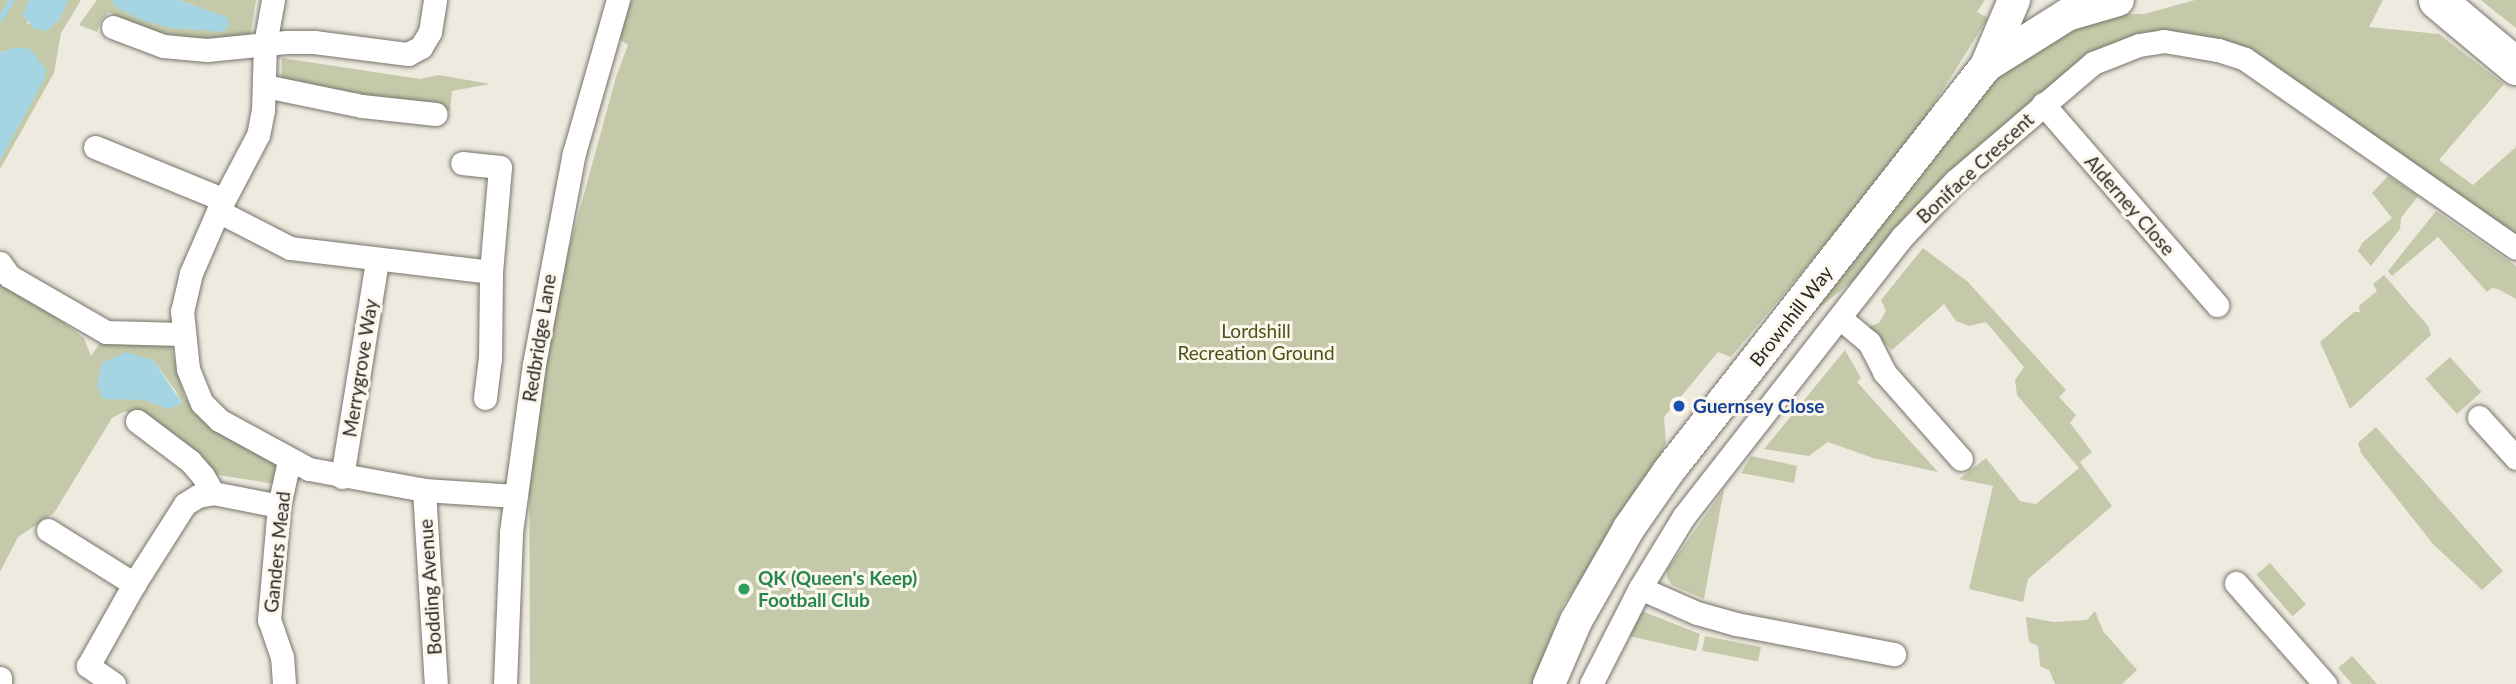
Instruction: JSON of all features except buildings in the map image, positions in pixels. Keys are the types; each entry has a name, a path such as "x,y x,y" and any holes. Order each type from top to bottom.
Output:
{"main road":[{"path":"2437,0 2516,66"}],"street":[{"name":"Bodding Avenue","path":"273,0 265,44 265,86 258,135 221,206 189,279 182,311 182,334 188,369 202,403 219,420 289,461 342,477 424,490 516,496"},
{"path":"113,27 163,46 207,50 314,42 395,55 408,54 421,47 430,32 436,0"},
{"name":"Redbridge Lane","path":"505,684 516,496 534,364 574,153 618,0"},
{"name":"Brownhill Way","path":"1549,684 1603,570 1668,472 1986,66 2014,0"},
{"name":"Brownhill Way","path":"1986,66 2067,15 2118,0"},
{"name":"Boniface Crescent","path":"1591,684 1640,588 1684,516 1930,206 2043,104 2093,63 2139,45 2164,41 2218,50 2245,59 2516,248"},
{"path":"265,86 375,108 436,114"},
{"name":"Alderney Close","path":"2043,104 2217,305"},
{"path":"95,148 221,206 290,248 491,272"},
{"path":"462,163 500,167 491,272 490,359 485,398"},
{"name":"Merrygrove Way","path":"342,477 377,260"},
{"path":"0,264 9,276 106,332 182,334"},
{"path":"1840,318 1869,342 1884,372 1961,459"},
{"path":"2479,417 2516,458"},
{"path":"137,421 190,461 204,476 213,493"},
{"name":"Ganders Mead","path":"284,684 282,657 269,620 279,506 289,461"},
{"name":"Bodding Avenue","path":"424,490 436,684"},
{"path":"114,684 81,675 134,584 185,505 198,496 213,493 279,506"},
{"path":"48,530 134,584"},
{"path":"2236,583 2325,684"},
{"path":"1640,588 1717,619 1894,654"}],"green space":[{"path":"0,0 29,0 27,23 45,31 59,20 68,0 81,0 61,33 54,73 0,169 0,160 43,80 46,69 13,48 0,53"},
{"path":"97,0 112,0 115,7 194,5 179,0 256,0 250,39 207,40 137,29 109,12 101,20 97,32 79,25"},
{"name":"Lordshill Recreation Ground","path":"631,0 1985,0 1977,12 1988,18 1908,145 1731,357 1718,352 1664,417 1666,443 1642,492 1563,605 1533,684 530,684 529,395 616,77 628,45 619,39"},
{"path":"2195,0 2383,0 2369,27 2439,34 2504,84 2439,160 2473,185 2516,147 2516,237 2230,42 2165,33 2110,47 1859,276 1815,311 1802,308 1923,159 2026,48 2100,14 2144,14"},
{"path":"2481,0 2516,0 2516,28 2493,10"},
{"path":"282,58 420,79 439,75 490,84 452,91 450,111 439,106 365,102 360,93 281,84"},
{"path":"2388,176 2418,196 2401,218 2400,229 2371,266 2358,251 2362,243 2392,218 2372,193"},
{"path":"2436,211 2516,266 2516,299 2498,289 2492,288 2487,292 2438,237 2392,276 2388,271"},
{"path":"1923,248 1968,282 2066,390 2059,397 2076,415 2070,423 2092,452 2080,462 2112,506 2028,579 2023,602 1969,589 1993,486 1959,479 1986,458 2020,501 2036,504 2079,468 2017,395 2015,380 2024,367 1986,322 1969,326 1956,321 1944,304 1892,350 1868,327 1879,323 1886,311 1881,300"},
{"path":"2384,275 2428,326 2431,335 2350,409 2320,342 2354,312 2360,312 2359,306 2377,291 2373,284"},
{"path":"0,276 84,338 91,356 103,339 170,343 184,396 200,418 278,461 275,484 213,474 184,445 125,411 112,418 54,513 18,537 0,572","holes":["153,360 182,403 169,409 145,400"]},
{"path":"1845,350 1861,378 1857,382 1938,472 1873,458 1828,442 1809,456 1764,449"},
{"path":"2450,357 2481,392 2457,414 2425,379"},
{"path":"2376,427 2503,571 2482,590 2433,544 2361,453 2358,443"},
{"path":"1751,456 1797,466 1794,483 1741,473"},
{"path":"1724,489 1704,599 1672,585 1667,578 1667,570"},
{"path":"2270,563 2306,605 2292,616 2256,575"},
{"path":"1642,611 1700,634 1696,651 1629,636"},
{"path":"2095,611 2103,631 2137,670 2122,684 2055,684 2049,670 2040,666 2038,646 2029,642 2026,617 2053,622 2087,620"},
{"path":"1705,636 1761,647 1758,662 1702,651"},
{"path":"2352,656 2377,684 2352,684 2338,668"}],"water":[{"path":"29,0 68,0 59,20 46,31 35,29 22,15"},
{"path":"112,0 179,0 227,17 229,25 224,32 171,28 141,20 115,7"},
{"path":"13,48 29,48 46,69 44,80 0,160 0,53"},
{"path":"126,352 153,360 182,403 169,409 144,400 103,399 97,386 102,363"}],"waterway":[{"path":"0,19 12,0"}],"place":[{"name":"Guernsey Close","path":"1679,406"},
{"name":"QK (Queen's Keep) Football Club","path":"744,589"}]}
